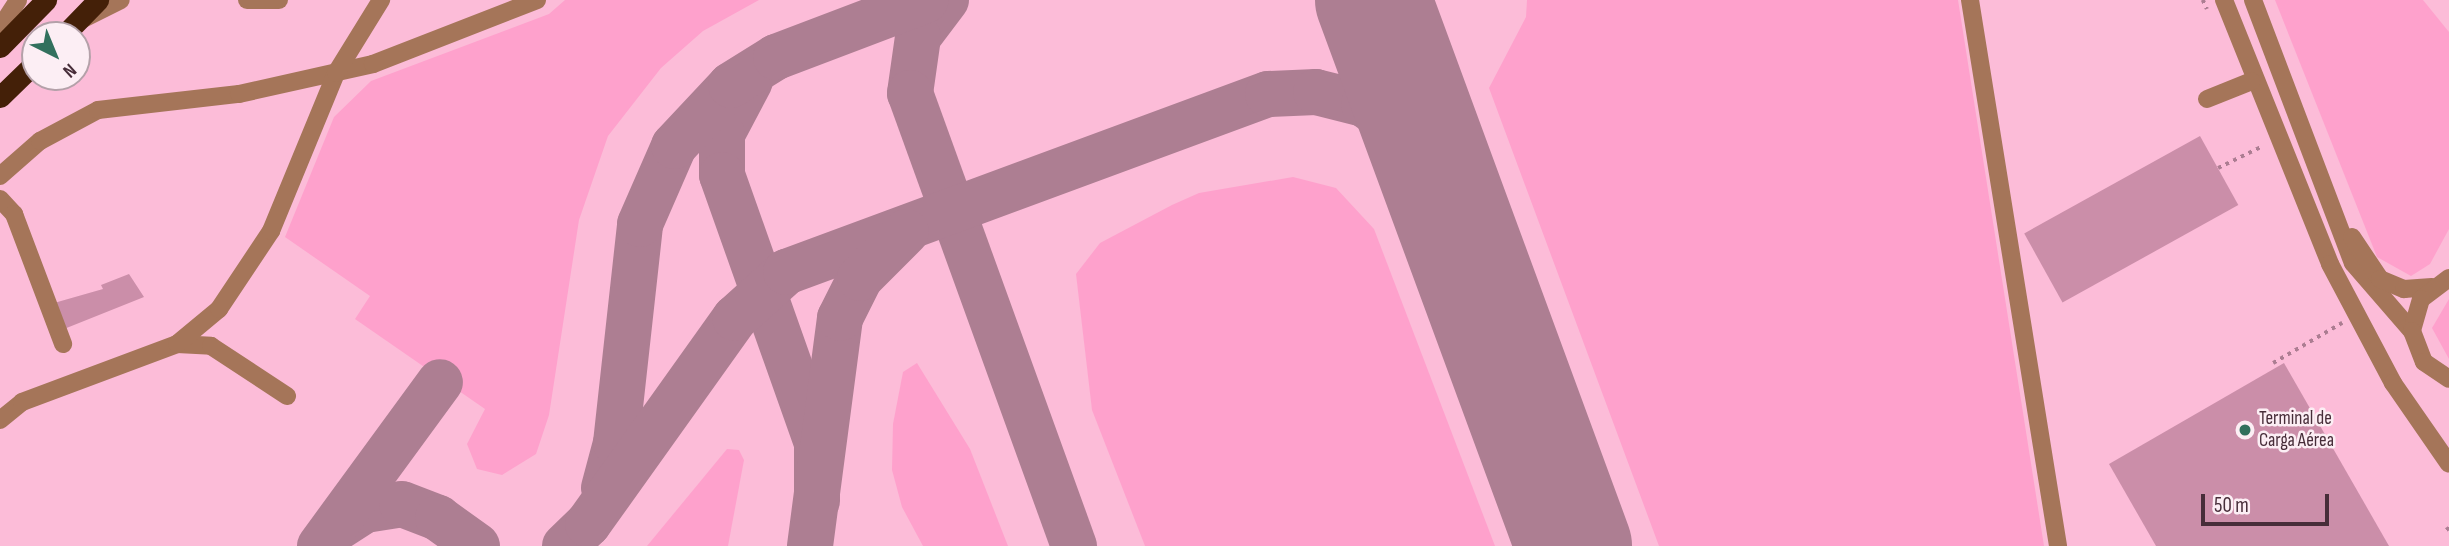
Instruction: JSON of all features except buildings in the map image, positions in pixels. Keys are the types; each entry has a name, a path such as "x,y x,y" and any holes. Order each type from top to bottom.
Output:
{"highway":[{"path":"0,47 46,0"},
{"path":"78,21 99,0"},
{"path":"0,97 21,77"}],"street":[{"path":"0,28 18,0"},
{"path":"84,21 121,0"},
{"path":"247,0 279,0"},
{"path":"0,420 22,402 177,344 219,309 252,262 336,73 382,0"},
{"path":"0,176 40,141 98,110 239,94 336,73 417,50 537,0"},
{"path":"1970,0 2058,546"},
{"path":"2211,0 2238,45"},
{"path":"2224,0 2252,80 2354,312 2449,464"},
{"path":"2253,0 2341,219 2353,263 2412,331"},
{"path":"2207,99 2252,80"},
{"path":"0,199 14,214 63,344"},
{"path":"2341,219 2381,279 2404,289 2432,287"},
{"path":"2449,277 2432,287 2414,314 2412,331 2415,348 2443,376 2449,394"},
{"path":"177,344 211,346 287,396"},
{"path":"0,406 54,391"}],"path":[{"path":"2273,363 2342,323"}],"shaded area":[{"path":"565,0 759,0 703,31 661,68 608,136 579,220 549,415 536,454 502,475 477,469 467,444 485,409 355,319 370,296 285,237 334,117 371,81 549,14"},
{"path":"1527,0 1958,0 2044,546 1659,546 1489,88 1526,17"},
{"path":"2275,0 2423,0 2449,32 2449,229 2430,264 2411,276 2377,257"},
{"path":"1293,177 1336,188 1374,229 1495,546 1145,546 1092,410 1076,274 1100,243 1172,205 1199,193"},
{"path":"2449,299 2449,359 2432,328"},
{"path":"917,363 970,449 1008,546 923,546 902,507 892,470 893,424 903,372"},
{"path":"727,449 739,450 744,460 728,546 647,546"}],"taxiway":[{"path":"604,488 616,443 640,224 674,146 731,85 776,57 926,0"},
{"path":"946,0 918,37 910,93 1074,546"},
{"path":"750,81 722,134 722,175 817,444 817,501"},
{"path":"565,546 588,524 735,318 786,272 1268,94 1316,92 1364,104 1410,137 1443,188"},
{"path":"810,546 840,318 860,278 906,232"},
{"path":"320,546 440,382"},
{"path":"334,530 365,510 402,504 438,518 477,546"}],"runway":[{"path":"1373,0 1574,546"}],"place":[{"name":"Terminal de Carga Aérea","path":"2245,430"}]}
